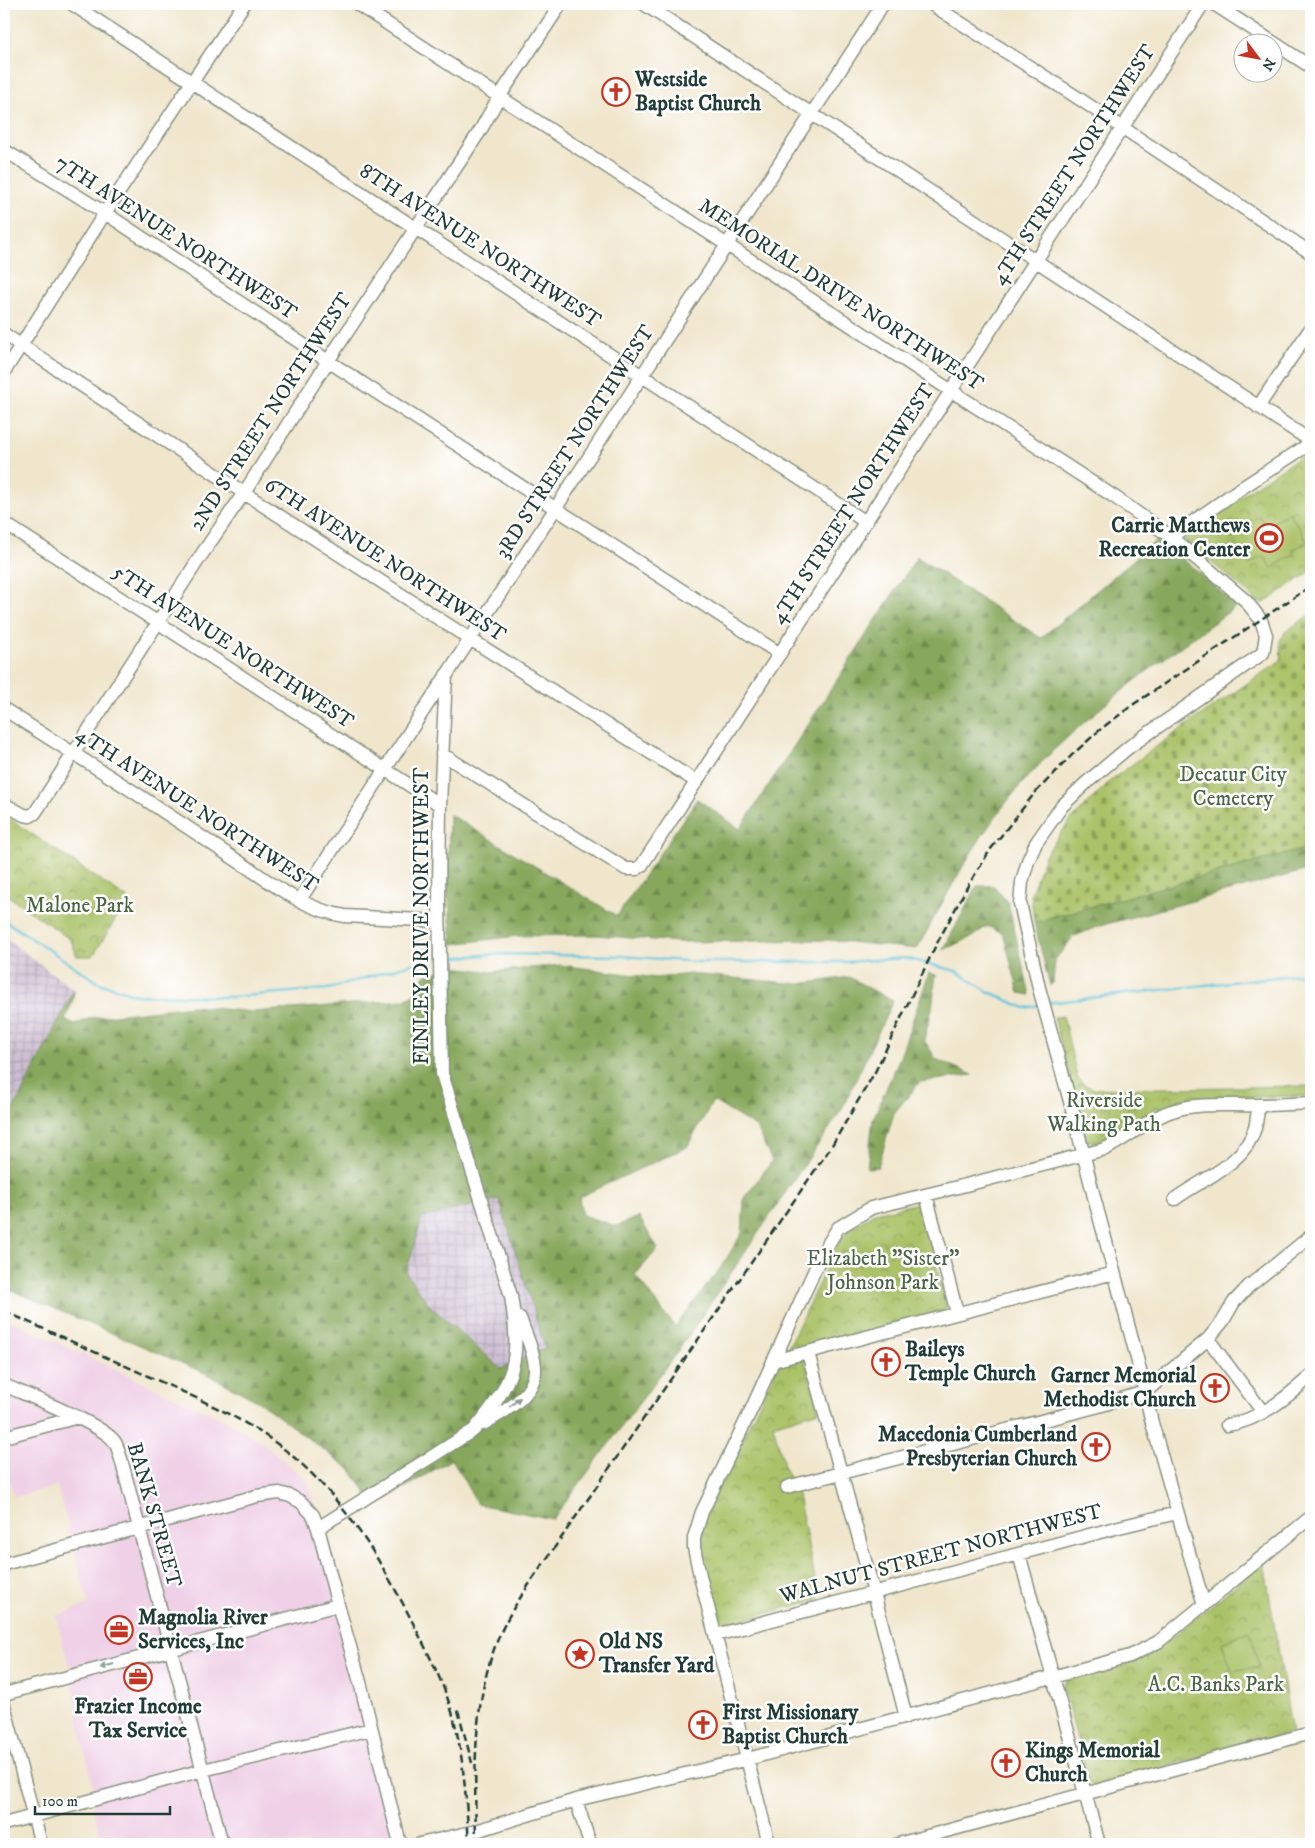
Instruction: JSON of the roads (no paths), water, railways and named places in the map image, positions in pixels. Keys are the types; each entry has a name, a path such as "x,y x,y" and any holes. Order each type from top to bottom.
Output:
{"street":[{"name":"8TH AVENUE NORTHWEST","path":"72,4 866,522"},
{"path":"4,372 105,213 244,4"},
{"name":"MEMORIAL DRIVE NORTHWEST","path":"357,4 1108,493 1171,537 1246,601 1261,620 1266,635 1263,653 1129,747 1086,782 1062,806 1047,826 1036,843 1028,861 1022,882 1020,903 1039,988 1084,1155"},
{"name":"2ND STREET NORTHWEST","path":"4,804 24,815 30,816 35,813 157,622 215,533 244,493 561,4"},
{"path":"644,4 1311,442 1236,491 1171,537"},
{"name":"3RD STREET NORTHWEST","path":"299,901 883,4"},
{"path":"931,4 1311,253"},
{"name":"4TH STREET NORTHWEST","path":"442,754 626,869 637,869 642,865 1203,4"},
{"path":"1214,4 1311,67"},
{"name":"7TH AVENUE NORTHWEST","path":"4,150 105,213 328,361 780,654"},
{"path":"1258,407 1311,328"},
{"name":"6TH AVENUE NORTHWEST","path":"4,334 244,493 470,639 697,782"},
{"name":"5TH AVENUE NORTHWEST","path":"4,523 440,805"},
{"name":"FINLEY DRIVE NORTHWEST","path":"318,1528 514,1404 530,1388 535,1368 531,1348 511,1296 442,1074 439,941 440,805 446,675"},
{"name":"4TH AVENUE NORTHWEST","path":"4,709 299,901 331,914 344,916 439,921"},
{"path":"769,1844 694,1548 695,1532 702,1512 822,1254 838,1228 871,1208 1105,1149 1152,1120 1172,1111 1206,1105 1259,1106 1311,1103"},
{"path":"1175,1199 1196,1184 1216,1174 1234,1160 1248,1144 1254,1129 1259,1106"},
{"path":"1084,1155 1177,1513 1204,1605"},
{"path":"926,1195 957,1314"},
{"path":"787,1487 1095,1407 1145,1392 1208,1339 1223,1321 1234,1302 1249,1286 1311,1236"},
{"path":"773,1361 1114,1273"},
{"name":"FINLEY DRIVE NORTHWEST","path":"474,1430 497,1400 511,1374 516,1350 516,1330 511,1296"},
{"path":"1208,1339 1263,1412"},
{"path":"808,1353 906,1717"},
{"path":"1227,1425 1240,1423 1263,1412 1311,1376"},
{"name":"BANK STREET","path":"4,1385 78,1417 104,1432 114,1441 121,1459 172,1649 222,1844"},
{"path":"4,1437 78,1417"},
{"path":"4,1564 268,1494 279,1493 301,1502 313,1515 318,1528 400,1844"},
{"name":"WALNUT STREET NORTHWEST","path":"716,1635 1177,1513"},
{"path":"420,1844 470,1832 576,1800 748,1759 1108,1663 1148,1648 1204,1605 1311,1517"},
{"path":"1019,1554 1099,1844"},
{"path":"4,1694 338,1605"},
{"path":"4,1705 41,1844"},
{"path":"4,1824 202,1770 371,1729"},
{"path":"898,1844 939,1839 1085,1793 1311,1733"},
{"path":"576,1800 590,1844"}],"waterway":[{"path":"4,920 99,983 137,995 231,997 328,989 425,960 437,959"},
{"path":"445,958 498,954 624,956 697,962 845,962 905,958 956,971 989,992 1025,1008 1040,1005"},
{"path":"1047,1003 1311,973"}],"railway":[{"path":"476,1844 475,1790 480,1710 484,1683 491,1657 507,1620 528,1586 831,1147 875,1072 935,947 966,889 990,850 1034,794 1073,754 1102,728 1134,704 1311,586"},
{"path":"4,1311 195,1397 238,1419 266,1436 291,1455 334,1498 370,1547 401,1600 444,1690 452,1712 459,1745 464,1778 469,1844"},
{"path":"458,1710 472,1763"}],"place":[{"name":"Westside Baptist Church","path":"616,92"},
{"name":"Carrie Matthews Recreation Center","path":"1269,538"},
{"name":"Baileys Temple Church","path":"886,1362"},
{"name":"Garner Memorial Methodist Church","path":"1215,1388"},
{"name":"Macedonia Cumberland Presbyterian Church","path":"1096,1447"},
{"name":"Magnolia River Services, Inc","path":"119,1630"},
{"name":"Old NS Transfer Yard","path":"580,1654"},
{"name":"Frazier Income Tax Service","path":"138,1677"},
{"name":"First Missionary Baptist Church","path":"703,1725"},
{"name":"Kings Memorial Church","path":"1006,1763"}],"park label":[{"name":"Decatur City Cemetery","path":"1233,787"},
{"name":"Malone Park","path":"80,906"},
{"name":"Riverside Walking Path","path":"1104,1113"},
{"name":"Elizabeth \"Sister\" Johnson Park","path":"883,1271"},
{"name":"A.C. Banks Park","path":"1216,1685"}]}
